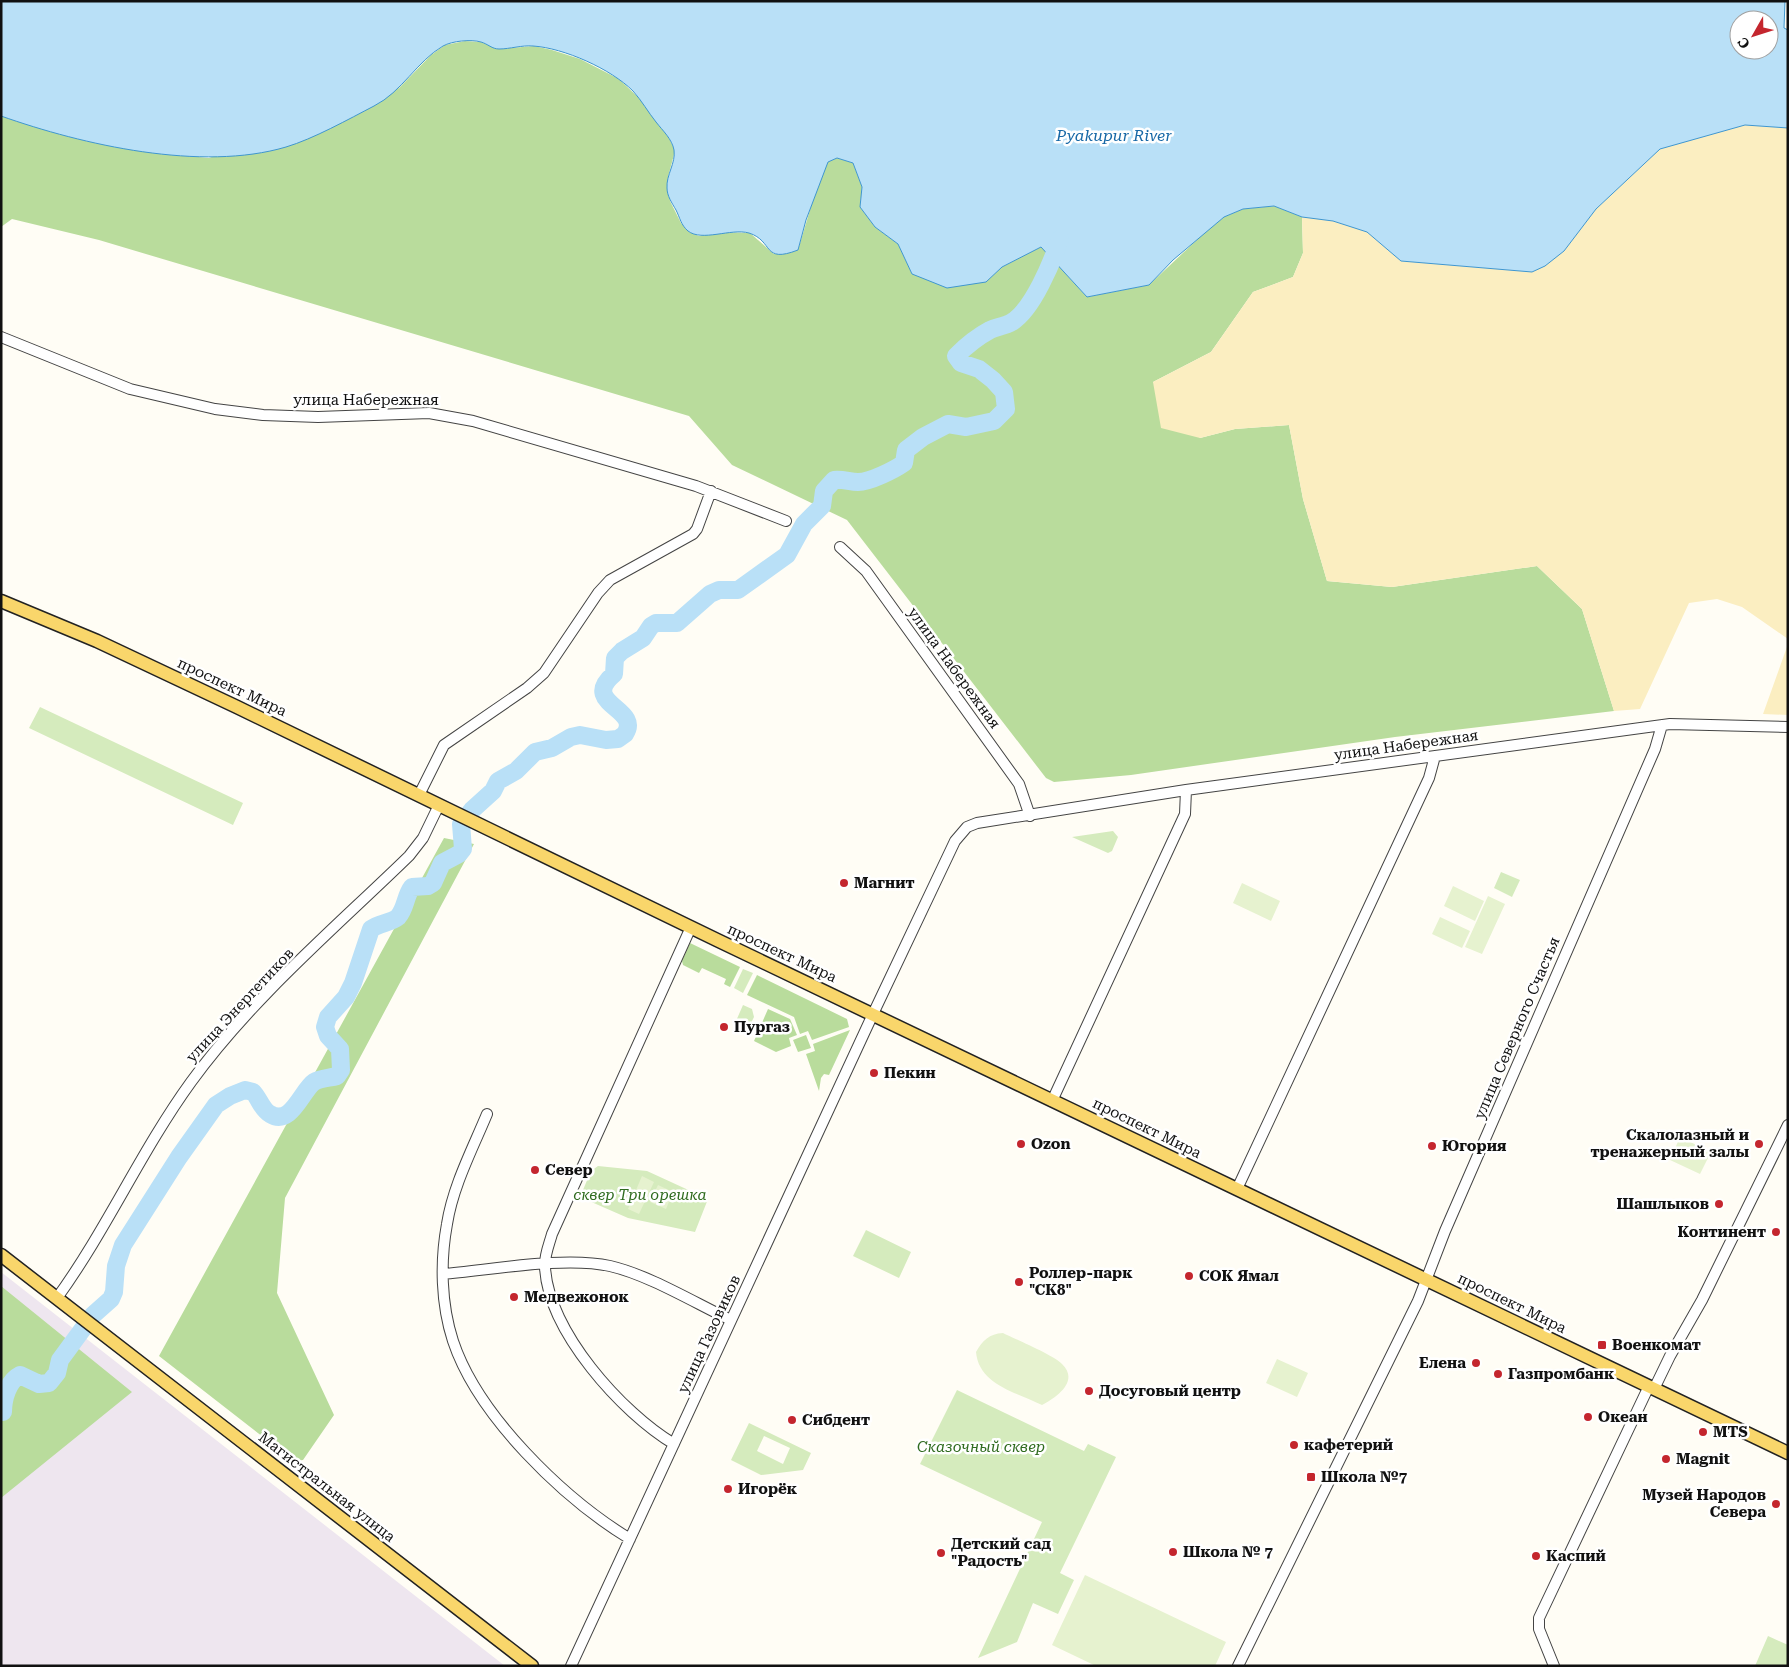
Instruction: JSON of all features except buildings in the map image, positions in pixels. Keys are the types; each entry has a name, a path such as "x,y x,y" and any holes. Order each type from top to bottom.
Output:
{"main road":[{"name":"проспект Мира","path":"1,601 97,641 1788,1453"},
{"path":"1,1255 56,1298"},
{"name":"Магистральная улица","path":"56,1298 532,1666"}],"street":[{"name":"улица Набережная","path":"1,337 130,389 190,405 270,415 318,417 410,413 450,416 711,491 786,521"},
{"path":"419,795 444,746 526,688 544,673 598,592 610,580 693,534 702,522 711,491"},
{"name":"улица Набережная","path":"840,547 866,571 1019,784 1030,816"},
{"name":"улица Набережная","path":"873,1014 960,833 977,823 1186,790 1662,725 1690,723 1788,728"},
{"name":"улица Северного Счастья","path":"1238,1666 1418,1302 1426,1279 1656,749 1662,725"},
{"path":"1237,1189 1429,778 1435,756"},
{"path":"1052,1100 1184,818 1187,802 1186,790"},
{"name":"улица Энергетиков","path":"56,1298 83,1260 176,1104 208,1060 278,983 409,856 443,807"},
{"path":"674,1444 660,1436 624,1402 573,1345 553,1304 545,1265 552,1234 691,927"},
{"name":"улица Газовиков","path":"572,1666 873,1014"},
{"path":"487,1114 452,1203 444,1247 443,1274 447,1316 453,1340 463,1366 508,1432 549,1474 595,1515 630,1539"},
{"path":"1554,1666 1539,1629 1540,1618 1651,1388 1702,1300 1788,1125"},
{"path":"443,1274 585,1263 629,1271 731,1320"}],"shaded area":[{"path":"1,1272 505,1666 1,1666"}],"green space":[{"path":"465,41 481,42 499,49 534,46 552,50 580,59 619,79 642,101 669,138 675,151 668,177 670,201 681,223 689,232 699,236 720,232 750,233 774,254 798,250 819,180 828,162 837,158 853,163 862,187 860,207 875,227 898,244 912,274 986,282 1002,267 1041,247 1087,297 1149,285 1224,217 1243,209 1274,206 1302,217 1303,253 1293,277 1253,292 1211,352 1153,382 1200,438 1235,429 1289,425 1303,499 1327,581 1392,587 1537,566 1582,609 1614,711 1395,737 1131,775 1054,782 1046,778 847,520 732,465 689,416 99,240 12,219 1,227 1,116 86,141 157,153 209,158 399,88 431,55 445,45"},
{"path":"40,707 243,803 233,825 29,728"},
{"path":"1113,831 1118,837 1112,851 1108,853 1072,837"},
{"path":"444,838 474,844 285,1198 277,1293 334,1415 303,1460 294,1461 159,1356"},
{"path":"1501,872 1520,880 1512,897 1494,888"},
{"path":"1242,883 1280,901 1271,921 1233,903"},
{"path":"1453,886 1484,901 1475,921 1444,906"},
{"path":"1488,896 1505,904 1482,954 1465,947"},
{"path":"1440,917 1470,931 1462,948 1432,934"},
{"path":"690,943 740,967 730,987 724,984 726,979 702,968 699,973 683,965 682,961"},
{"path":"743,969 753,973 743,993 734,988"},
{"path":"757,975 847,1019 849,1027 812,1040 808,1031 800,1034 794,1017 747,995"},
{"path":"743,1005 752,1009 754,1017 749,1027 736,1021"},
{"path":"768,1009 790,1019 797,1035 789,1038 791,1046 776,1052 754,1041"},
{"path":"850,1030 829,1075 824,1074 821,1078 819,1091 806,1054 815,1051 813,1044"},
{"path":"806,1035 811,1048 798,1052 793,1040"},
{"path":"1680,1137 1711,1152 1700,1174 1670,1160"},
{"name":"сквер Три орешка","path":"598,1166 647,1171 708,1199 695,1232 628,1218 580,1197 591,1171"},
{"path":"642,1176 654,1182 639,1214 628,1209"},
{"path":"658,1185 673,1192 666,1209 650,1202"},
{"path":"866,1230 911,1252 899,1278 853,1256"},
{"path":"1,1286 132,1392 1,1498"},
{"path":"1003,1333 1043,1352 1062,1364 1067,1370 1067,1383 1054,1398 1042,1405 1000,1386 984,1372 976,1352 987,1338"},
{"path":"1277,1359 1308,1373 1297,1397 1266,1383"},
{"name":"Сказочный сквер","path":"957,1390 1084,1451 1088,1444 1116,1457 1060,1573 1074,1580 1058,1614 1033,1603 1017,1642 978,1658 1042,1522 920,1464"},
{"path":"749,1423 811,1453 803,1470 761,1475 731,1460","holes":["764,1436 790,1448 783,1464 757,1451"]},
{"path":"1085,1575 1226,1642 1215,1666 1096,1666 1052,1645"},
{"path":"1768,1636 1788,1645 1788,1666 1755,1666"}],"sand":[{"path":"1745,125 1788,128 1788,639 1742,607 1717,599 1689,603 1640,709 1614,711 1582,609 1537,566 1392,587 1327,581 1303,499 1289,425 1235,429 1200,438 1161,428 1153,382 1211,352 1253,292 1293,277 1303,253 1302,217 1333,221 1367,232 1401,261 1532,272 1564,251 1596,209 1660,149"},
{"path":"1788,644 1788,715 1763,714"}],"water":[{"name":"Pyakupur River","path":"1,1 1785,1 1784,28 1788,30 1788,128 1745,125 1660,149 1596,209 1564,251 1545,266 1532,272 1401,261 1367,232 1333,221 1302,217 1274,206 1243,209 1224,217 1173,260 1149,285 1087,297 1041,247 1002,267 986,282 947,288 912,274 898,244 875,227 860,207 862,187 853,163 837,158 828,162 806,220 798,250 787,254 773,253 762,241 749,233 694,234 684,226 668,194 667,183 674,160 673,146 667,135 633,91 612,75 586,61 545,48 529,46 497,49 481,42 472,41 447,44 425,60 393,93 374,106 308,139 286,147 253,154 218,157 143,152 68,137 1,116"}],"waterway":[{"path":"1,1412 3,1412 5,1396 9,1386 20,1375 39,1384 49,1383 57,1373 60,1360 93,1315 111,1299 114,1292 116,1266 123,1245 179,1157 216,1105 230,1096 245,1090 253,1092 265,1110 270,1114 277,1117 284,1116 290,1112 314,1082 337,1076 341,1070 340,1049 328,1036 325,1027 328,1017 346,997 353,983 371,929 398,917 403,910 412,887 428,886 433,883 442,863 459,854 463,849 461,824 472,810 493,791 498,781 516,771 535,752 552,748 571,737 580,735 606,740 618,739 625,734 628,725 626,718 607,699 603,692 605,684 614,674 615,658 622,651 643,638 651,626 656,623 677,623 710,594 719,590 738,590 787,555 804,524 822,506 824,491 834,480 858,482 875,478 904,463 906,450 923,437 948,424 966,427 994,421 1006,409 1004,392 993,380 979,369 961,363 956,356 990,330 1012,322 1020,316 1041,284 1060,239"}],"place":[{"name":"Магнит","path":"844,883"},
{"name":"Пургаз","path":"724,1027"},
{"name":"Пекин","path":"874,1073"},
{"name":"Ozon","path":"1021,1144"},
{"name":"Скалолазный и тренажерный залы","path":"1759,1144"},
{"name":"Югория","path":"1432,1146"},
{"name":"Север","path":"535,1170"},
{"name":"Шашлыков","path":"1719,1204"},
{"name":"Континент","path":"1776,1232"},
{"name":"СОК Ямал","path":"1189,1276"},
{"name":"Роллер-парк \"СК8\"","path":"1019,1282"},
{"name":"Медвежонок","path":"514,1297"},
{"name":"Военкомат","path":"1602,1345"},
{"name":"Елена","path":"1476,1363"},
{"name":"Газпромбанк","path":"1498,1374"},
{"name":"Досуговый центр","path":"1089,1391"},
{"name":"Океан","path":"1588,1417"},
{"name":"Сибдент","path":"792,1420"},
{"name":"MTS","path":"1703,1432"},
{"name":"кафетерий","path":"1294,1445"},
{"name":"Magnit","path":"1666,1459"},
{"name":"Школа №7","path":"1311,1477"},
{"name":"Игорёк","path":"728,1489"},
{"name":"Музей Народов Севера","path":"1776,1504"},
{"name":"Школа № 7","path":"1173,1552"},
{"name":"Детский сад \"Радость\"","path":"941,1553"},
{"name":"Каспий","path":"1536,1556"}]}
